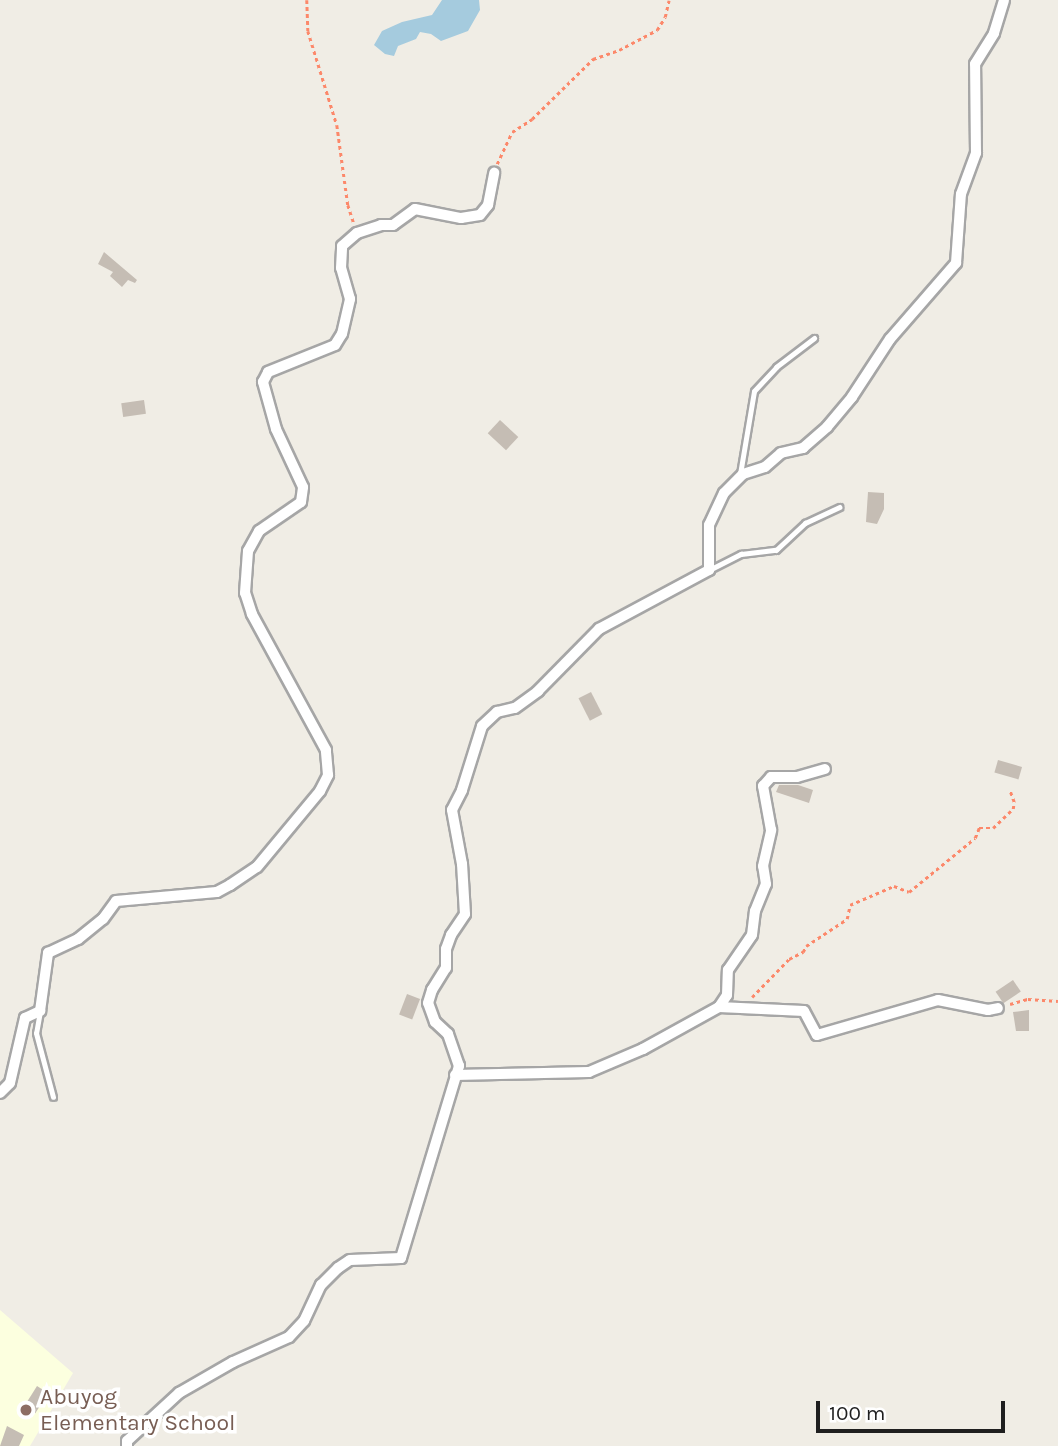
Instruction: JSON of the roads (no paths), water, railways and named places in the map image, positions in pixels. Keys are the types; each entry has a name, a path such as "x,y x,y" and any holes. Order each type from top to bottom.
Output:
{"street":[{"path":"127,1446 127,1441 179,1393 233,1362 289,1337 303,1321 321,1285 338,1268 350,1260 401,1258 459,1066 456,1052 447,1034 435,1022 428,1003 432,990 446,968 446,948 451,935 465,914 462,864 452,810 462,790 482,726 497,712 515,708 538,691 599,629 709,570 709,524 724,493 739,478 765,467 781,453 803,448 827,428 852,397 890,339 956,263 961,194 976,153 975,64 994,33 1004,0"},
{"path":"0,1093 10,1083 24,1018 40,1011 48,953 78,939 103,919 116,901 217,892 243,877 257,867 286,834 328,775 326,750 252,614 244,593 248,551 259,531 301,502 303,486 275,429 263,382 268,372 335,345 342,334 350,299 341,268 342,246 357,233 381,225 393,225 415,209 461,218 480,215 488,205 494,173"},
{"path":"455,1075 589,1072 643,1049 719,1007 727,995 728,970 752,934 755,911 766,884 764,866 771,830 763,786 771,778 786,775 797,777 825,769"},
{"path":"719,1007 804,1011 817,1035 938,1000 988,1010 998,1009"}],"lane":[{"path":"739,478 754,391 776,367 814,338"},
{"path":"709,570 741,554 776,550 805,523 839,507"},
{"path":"40,1011 36,1033 53,1097"}],"water":[{"path":"442,0 479,0 480,10 468,31 441,41 431,34 420,32 416,39 398,46 394,56 385,54 374,45 382,31 402,22 432,15"}],"place":[{"name":"Abuyog Elementary School","path":"26,1410"}]}
